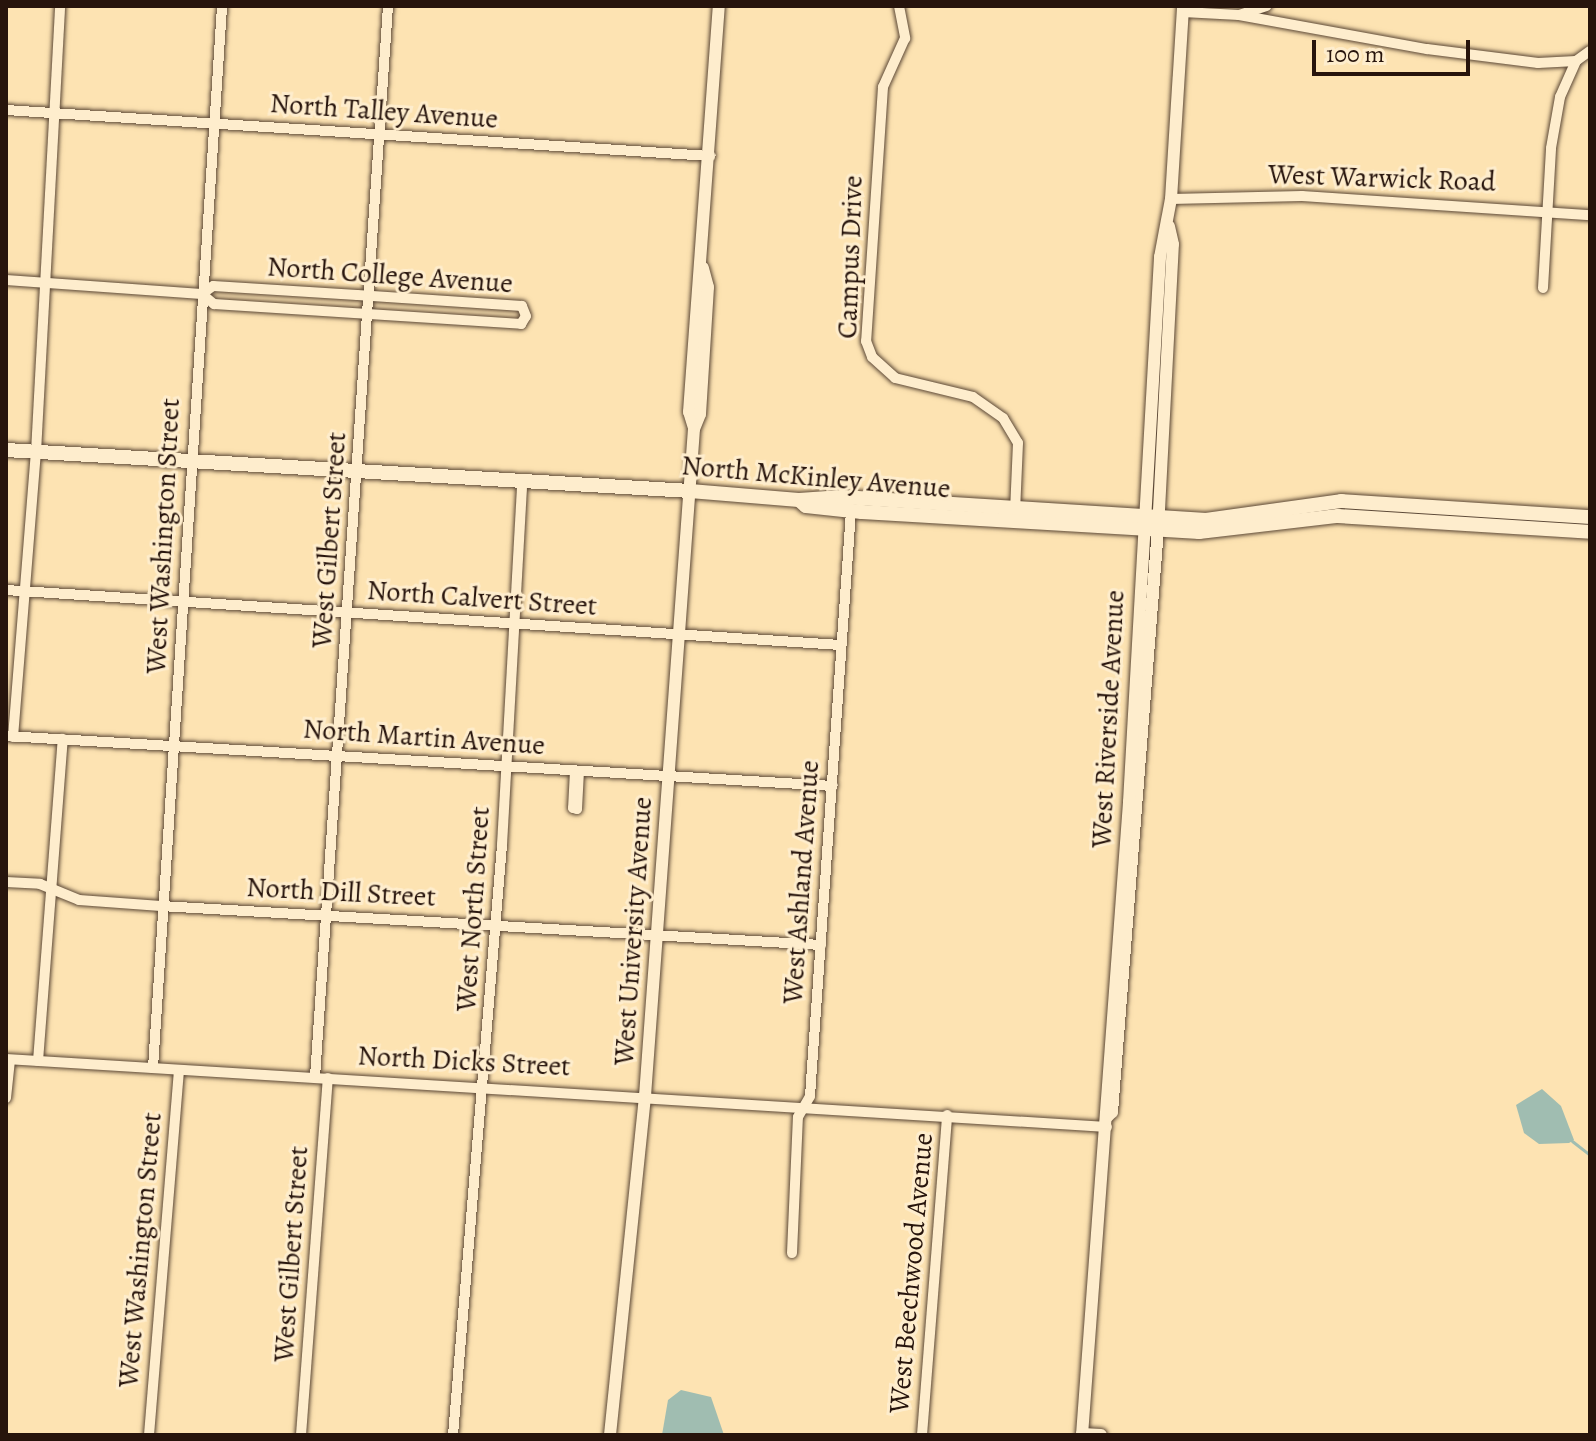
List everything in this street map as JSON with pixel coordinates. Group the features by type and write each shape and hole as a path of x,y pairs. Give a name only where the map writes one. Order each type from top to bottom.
{"main road":[{"name":"North McKinley Avenue","path":"6,450 690,491 799,500 806,506 851,511 1014,512 1155,521 1233,519 1341,501 1590,517"},
{"path":"799,500 808,496 1014,512"},
{"name":"North McKinley Avenue","path":"1155,521 1223,532 1338,516 1590,532"}],"street":[{"path":"10,736 26,591 36,452 60,6"},
{"name":"West Washington Street","path":"153,1068 161,906 222,6"},
{"name":"West Gilbert Street","path":"315,1077 388,6"},
{"name":"West University Avenue","path":"610,1435 645,1096 694,429 700,414 708,287 703,268 719,6"},
{"name":"Campus Drive","path":"899,6 905,38 883,87 866,341 872,357 895,378 973,397 1003,418 1018,443 1014,512"},
{"path":"1239,15 1267,6"},
{"path":"1171,199 1183,9 1239,15 1472,56 1576,61"},
{"path":"1543,288 1556,115 1576,61 1590,51"},
{"name":"North Talley Avenue","path":"6,110 710,156"},
{"name":"West Warwick Road","path":"1171,199 1302,196 1590,215"},
{"name":"West Riverside Avenue","path":"1082,1434 1107,1122 1103,1111 1155,521 1173,244 1169,226 1171,199"},
{"name":"North College Avenue","path":"6,280 202,294 214,304 521,324 526,316 522,306 213,286 202,294"},
{"name":"West North Street","path":"453,1435 484,1086 522,483"},
{"name":"West Ashland Avenue","path":"792,1253 798,1117 806,1106 821,945 851,511"},
{"name":"North Calvert Street","path":"6,590 840,645"},
{"name":"North Martin Avenue","path":"10,736 832,786"},
{"path":"38,1061 63,739"},
{"name":"North Dill Street","path":"6,882 52,888 79,900 821,945"},
{"path":"6,1098 8,1059"},
{"name":"North Dicks Street","path":"8,1059 1107,1122"},
{"name":"West Washington Street","path":"149,1435 179,1070"},
{"name":"West Gilbert Street","path":"301,1435 328,1078"},
{"name":"West Beechwood Avenue","path":"922,1435 947,1115"},
{"path":"1082,1434 1101,1435"}],"shaded area":[{"path":"1542,1089 1561,1106 1574,1140 1569,1143 1539,1144 1524,1133 1516,1105"},
{"path":"681,1390 711,1397 724,1435 662,1435 668,1400"}],"waterway":[{"path":"1572,1141 1590,1155"}]}
